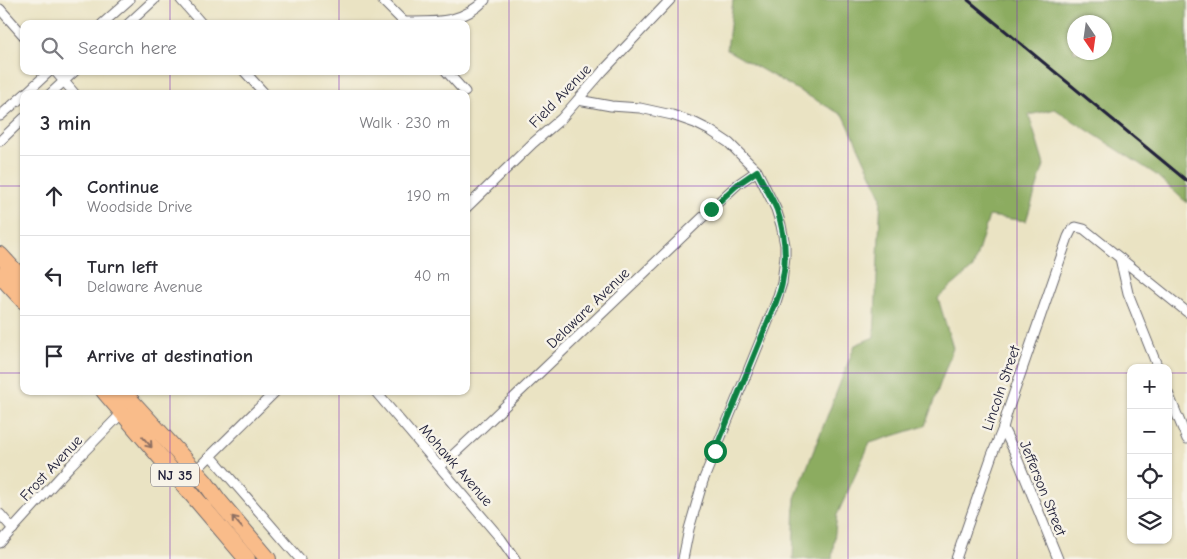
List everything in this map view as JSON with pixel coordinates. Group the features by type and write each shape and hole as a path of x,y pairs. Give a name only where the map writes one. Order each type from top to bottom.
{"highway":[{"path":"0,254 20,276"},
{"path":"0,275 20,297"},
{"name":"NJ 35","path":"107,395 247,559"},
{"name":"NJ 35","path":"126,395 205,482 268,559"}],"street":[{"path":"106,20 129,0"},
{"path":"132,20 154,0"},
{"path":"181,0 198,20"},
{"path":"382,0 403,20"},
{"path":"449,20 471,12 485,0"},
{"name":"Field Avenue","path":"470,204 533,143 562,119 602,72 670,0"},
{"path":"0,9 20,32"},
{"path":"29,90 45,75"},
{"path":"59,75 72,90"},
{"path":"54,90 71,75"},
{"path":"248,75 261,90"},
{"path":"450,75 463,90"},
{"path":"0,116 20,98"},
{"path":"578,100 611,106 640,108 672,115 711,131 729,143 757,171 776,209 781,225 785,251 782,284 703,481 689,529 683,559"},
{"path":"0,141 20,122"},
{"name":"Delaware Avenue","path":"440,467 726,195 757,171"},
{"name":"Lincoln Street","path":"956,559 1072,229 1076,227 1084,229 1120,258"},
{"path":"1120,258 1187,312"},
{"path":"1120,258 1128,293 1156,364"},
{"path":"195,471 272,395"},
{"name":"Mohawk Avenue","path":"378,395 501,539 515,559"},
{"path":"1172,403 1187,439"},
{"name":"Frost Avenue","path":"0,543 122,413"},
{"name":"Jefferson Street","path":"1003,428 1058,559"},
{"path":"211,456 300,559"},
{"path":"0,514 13,529"}],"green space":[{"path":"733,0 1187,0 1187,203 1155,174 1055,109 1029,115 1044,165 1026,221 989,216 973,268 938,298 953,348 925,426 870,443 837,515 832,559 793,559 795,498 855,345 874,337 881,196 844,116 727,50"}],"railway":[{"path":"968,0 1187,181"}],"route":[{"path":"711,209 738,184 757,171 776,209 781,225 785,256 782,284 776,302 715,451"}]}
